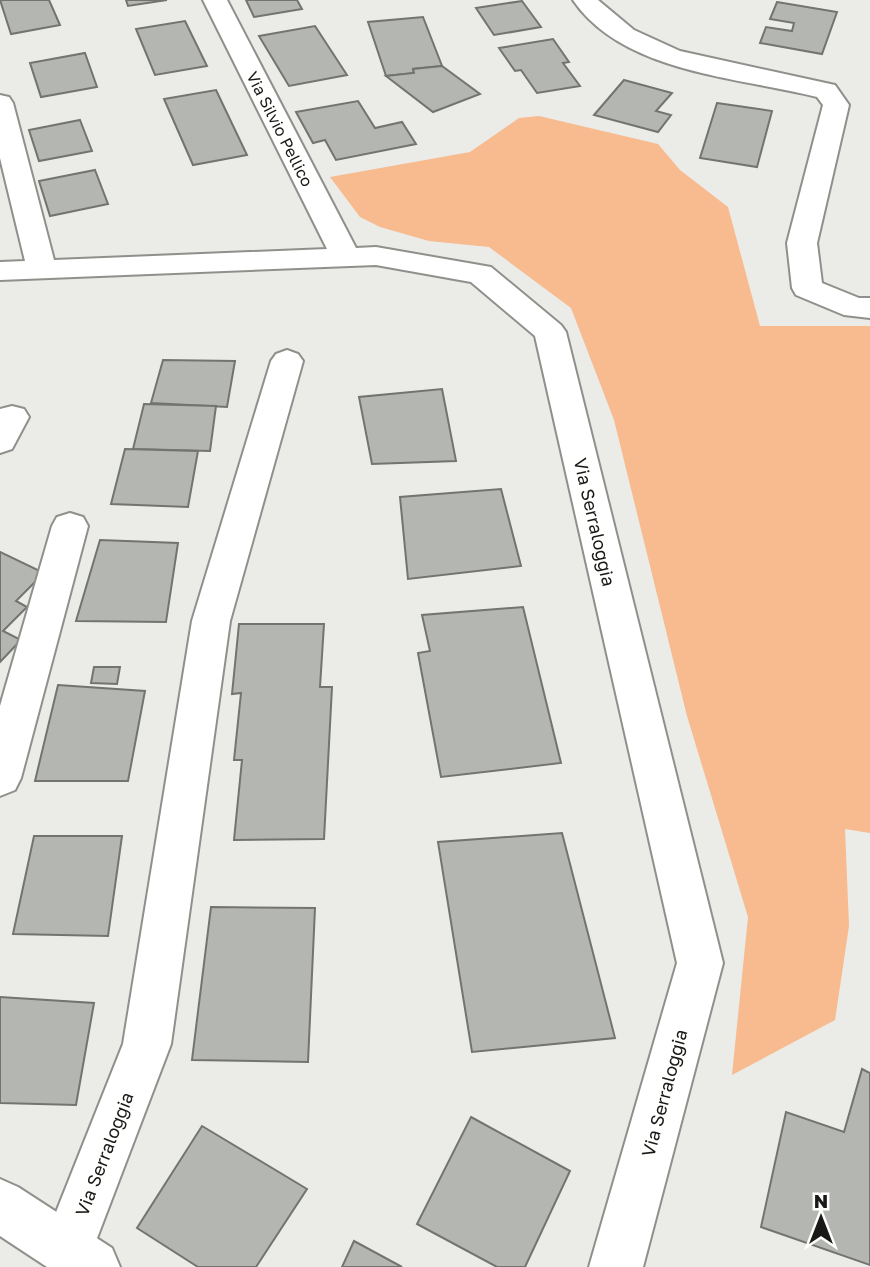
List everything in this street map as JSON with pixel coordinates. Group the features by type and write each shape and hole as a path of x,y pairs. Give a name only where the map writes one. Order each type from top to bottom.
{"street":[{"name":"Via Silvio Pellico","path":"215,0 346,257"},
{"path":"585,0 601,20 642,46 695,64 774,78 826,91 836,105 802,243 807,288 855,308 870,308"},
{"path":"0,103 42,270"},
{"name":"Via Serraloggia","path":"0,271 376,256 480,274 550,332 700,964 616,1267"},
{"name":"Via Serraloggia","path":"6,1221 80,1259 146,1044 211,621 288,362"},
{"path":"0,778 70,526"}],"shaded area":[{"path":"539,116 658,144 680,170 728,207 760,326 870,326 870,833 845,829 849,926 835,1020 732,1075 748,917 687,716 614,420 571,308 489,247 429,241 380,227 360,217 330,177 470,152 519,118"}],"building":[{"path":"0,0 49,0 60,25 11,34"},
{"path":"126,0 167,0 128,6"},
{"path":"246,0 297,0 302,9 254,17"},
{"path":"522,1 541,27 494,35 476,8"},
{"path":"777,2 837,12 822,54 760,43 766,27 792,31 794,23 770,19"},
{"path":"423,17 442,66 413,69 414,73 386,76 368,22"},
{"path":"185,21 207,66 155,75 136,29"},
{"path":"315,26 347,75 289,86 259,36"},
{"path":"553,39 569,62 563,63 580,86 537,93 521,70 515,71 499,48"},
{"path":"85,53 97,87 41,97 30,63"},
{"path":"442,66 480,94 433,112 386,76 414,73 413,69"},
{"path":"624,80 672,93 656,111 671,115 658,132 594,115"},
{"path":"216,90 247,155 193,165 164,99"},
{"path":"358,101 375,128 402,122 416,144 336,160 325,140 313,143 296,112"},
{"path":"717,103 772,111 757,167 700,158"},
{"path":"80,120 92,151 39,161 29,130"},
{"path":"95,170 108,204 50,216 39,181"},
{"path":"163,360 235,361 227,407 151,403"},
{"path":"442,389 456,461 372,464 359,397"},
{"path":"144,404 216,406 210,451 133,449"},
{"path":"125,449 198,451 188,507 111,504"},
{"path":"501,489 521,566 408,579 400,497"},
{"path":"100,540 178,543 166,622 76,621"},
{"path":"0,552 44,573 16,601 27,607 3,631 21,640 0,662"},
{"path":"523,607 561,763 441,777 418,653 430,651 422,615"},
{"path":"239,624 324,624 320,687 332,687 324,839 234,840 242,760 234,760 241,693 232,694"},
{"path":"94,667 120,667 117,684 91,683"},
{"path":"58,685 145,691 128,781 35,781"},
{"path":"562,833 615,1038 472,1052 438,842"},
{"path":"34,836 122,836 108,936 13,934"},
{"path":"211,907 315,908 308,1062 192,1060"},
{"path":"0,997 94,1003 76,1105 0,1103"},
{"path":"862,1069 870,1073 870,1265 761,1227 786,1112 844,1132"},
{"path":"471,1117 570,1171 525,1267 497,1267 417,1224"},
{"path":"202,1126 307,1189 256,1267 198,1267 137,1228"},
{"path":"354,1241 402,1267 342,1267"}]}
